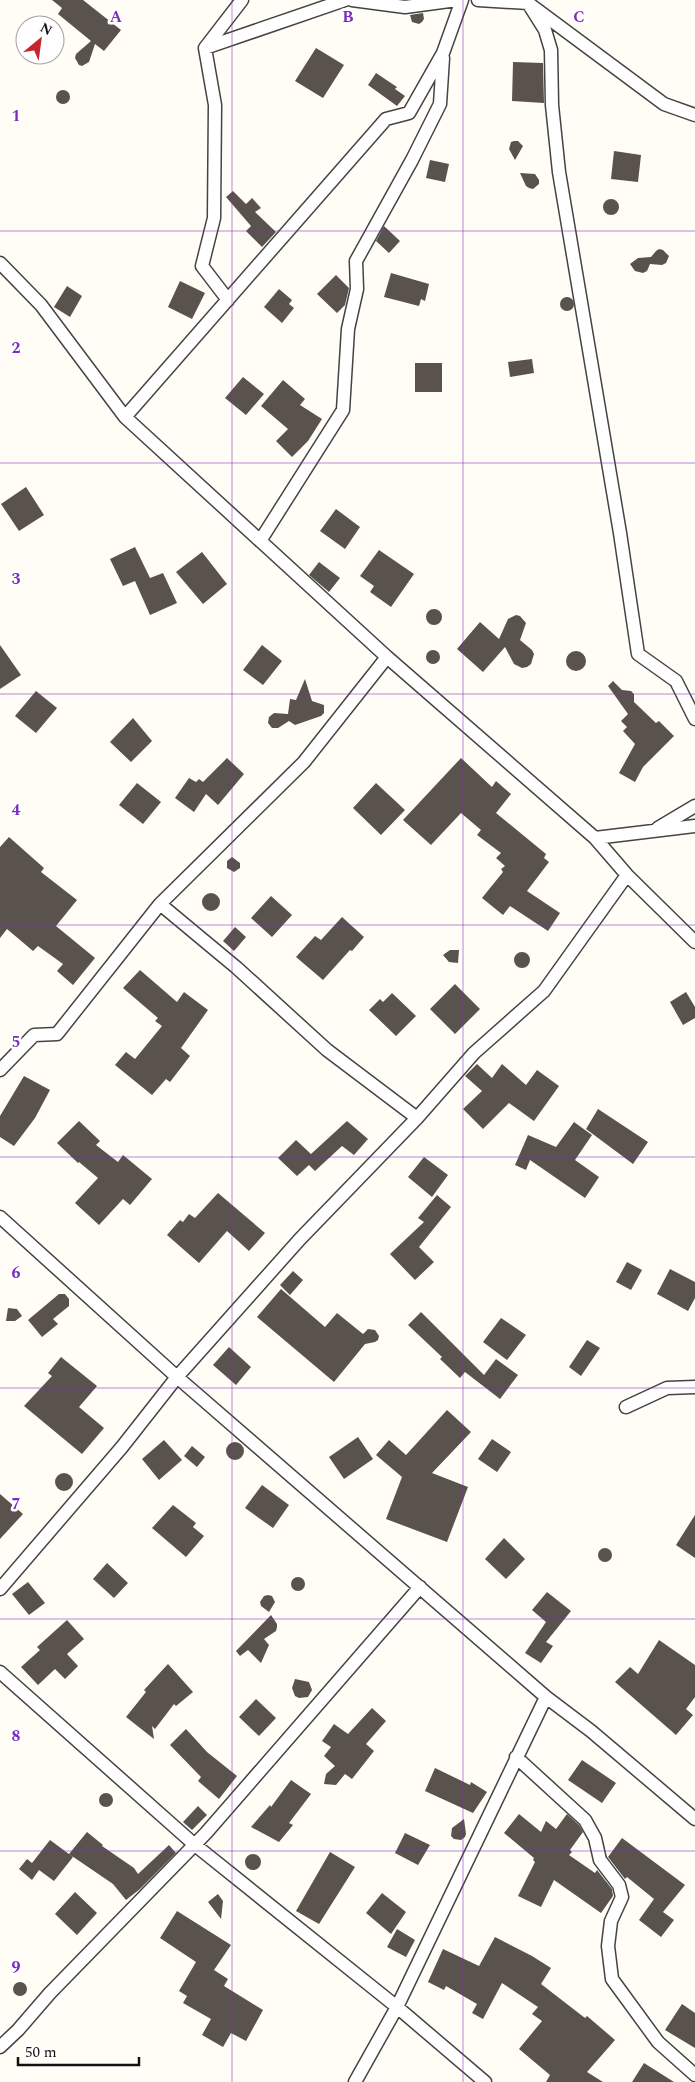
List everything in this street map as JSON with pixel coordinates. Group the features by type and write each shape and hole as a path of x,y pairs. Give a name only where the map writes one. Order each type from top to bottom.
{"street":[{"path":"228,300 202,266 214,218 215,105 204,48 242,0"},
{"path":"204,48 345,0"},
{"path":"352,0 405,7 456,0"},
{"path":"125,416 386,119 409,113 443,52 462,0"},
{"path":"478,0 528,3 664,104 695,114"},
{"path":"528,3 545,30 551,50 552,105 559,172 620,533 638,654 676,681 695,719"},
{"path":"260,541 343,410 348,329 358,289 356,261 412,160 440,104 443,52"},
{"path":"0,262 41,305 125,416 386,658 595,838 626,875 695,942"},
{"path":"0,1070 34,1036 57,1034 160,904 304,762 386,658"},
{"path":"654,830 695,806"},
{"path":"595,838 695,826"},
{"path":"0,1589 122,1447 177,1377 300,1239 417,1118 474,1053 544,991 626,875"},
{"path":"160,904 237,968 327,1050 417,1118"},
{"path":"0,1217 177,1377 546,1697 591,1731 695,1819"},
{"path":"626,1407 667,1388 695,1387"},
{"path":"0,2046 18,2030 50,1993 195,1845 313,1712 420,1587"},
{"path":"0,1672 195,1845 397,2007 486,2082"},
{"path":"355,2082 397,2007 546,1697"},
{"path":"516,1758 585,1820 595,1838 600,1860 619,1885 622,1897 611,1920 608,1946 612,1980 658,2042 695,2075"}],"building":[{"path":"52,0 83,0 121,30 104,51 95,44 89,62 82,66 79,65 75,58 76,54 91,41 65,20 65,15 58,14 62,8"},
{"path":"423,13 424,19 422,22 419,24 412,22 410,15"},
{"path":"316,48 344,65 323,98 295,81"},
{"path":"513,62 543,63 544,103 512,101"},
{"path":"376,73 397,87 395,89 405,96 397,106 368,85"},
{"path":"60,90 66,90 70,97 66,104 60,104 56,100 56,94"},
{"path":"518,141 523,146 515,160 509,149 511,142"},
{"path":"614,151 641,155 638,182 611,179"},
{"path":"430,160 449,164 445,182 426,178"},
{"path":"520,173 535,174 539,184 533,189 529,188 526,186"},
{"path":"233,191 246,204 252,198 261,208 255,212 276,232 262,247 246,231 251,226 226,197"},
{"path":"611,199 619,207 611,215 603,207"},
{"path":"384,226 400,241 389,253 376,241"},
{"path":"659,249 669,256 666,263 662,265 650,264 647,271 643,273 635,271 630,264 638,258 651,257"},
{"path":"391,273 429,284 425,301 421,299 419,306 384,297"},
{"path":"336,275 349,288 345,305 337,313 317,294"},
{"path":"180,281 205,293 192,319 168,307"},
{"path":"67,286 82,296 70,317 54,307"},
{"path":"279,289 292,300 289,304 294,308 282,323 264,307"},
{"path":"567,297 572,299 574,304 572,309 567,311 562,309 560,304 562,299"},
{"path":"532,359 534,373 510,377 508,362"},
{"path":"415,363 442,363 442,392 415,392"},
{"path":"243,377 264,394 246,415 225,398"},
{"path":"283,380 305,399 300,405 322,419 308,441 292,457 276,441 288,429 261,406"},
{"path":"26,487 44,515 19,531 1,504"},
{"path":"336,509 360,527 345,549 320,531"},
{"path":"135,547 150,578 163,573 177,603 150,615 135,581 123,586 110,559"},
{"path":"379,550 414,574 391,607 370,592 374,586 360,576"},
{"path":"202,552 227,584 203,604 176,572"},
{"path":"319,562 340,578 329,592 309,575"},
{"path":"434,609 440,611 442,617 440,623 434,625 428,623 426,617 428,611"},
{"path":"516,615 520,616 526,623 520,640 534,654 531,664 527,667 522,668 514,664 505,647 483,672 457,649 480,622 499,639 508,619"},
{"path":"0,645 21,675 0,689"},
{"path":"262,645 282,661 263,685 243,670"},
{"path":"433,650 438,652 440,657 438,662 433,664 428,662 426,657 428,652"},
{"path":"576,651 583,654 586,661 583,668 576,671 569,668 566,661 569,654"},
{"path":"305,679 312,701 324,705 324,713 321,716 295,725 289,721 278,728 272,728 268,723 269,717 274,713 288,714 290,699 296,700"},
{"path":"613,681 622,690 631,691 634,694 634,702 656,723 659,721 674,736 643,767 635,782 619,773 635,744 623,731 627,727 621,721 628,714 608,686"},
{"path":"36,691 57,708 36,733 15,716"},
{"path":"133,718 152,741 131,762 110,742"},
{"path":"227,758 244,774 218,805 206,794 194,812 175,798 189,778 196,782 199,779 203,782"},
{"path":"461,758 492,787 496,781 511,794 496,813 546,854 544,858 549,862 527,891 560,913 548,931 510,906 503,915 482,898 503,872 501,869 505,866 496,858 501,853 477,835 481,830 461,813 431,845 403,820"},
{"path":"137,783 161,802 143,824 119,805"},
{"path":"376,783 405,810 381,835 353,808"},
{"path":"9,837 44,868 41,872 77,900 56,926 95,958 73,985 57,971 63,964 38,946 33,951 7,929 0,938 0,847"},
{"path":"232,857 240,863 240,868 234,872 227,868 227,861"},
{"path":"211,893 217,896 220,902 217,908 211,911 205,908 202,902 205,896"},
{"path":"271,896 292,915 272,937 251,918"},
{"path":"342,917 364,937 323,980 296,957 315,936 321,940"},
{"path":"235,927 246,937 234,951 223,941"},
{"path":"450,950 459,950 458,963 449,962 443,955"},
{"path":"519,952 525,952 530,957 528,966 519,968 514,963 514,957"},
{"path":"140,970 177,1002 184,992 208,1010 181,1048 190,1056 170,1082 166,1079 152,1095 115,1065 126,1052 135,1059 162,1026 155,1021 158,1018 123,988"},
{"path":"455,984 480,1009 455,1034 430,1009"},
{"path":"686,992 695,1007 695,1018 683,1025 670,1002"},
{"path":"392,993 416,1016 396,1036 369,1010 380,999 383,1002"},
{"path":"477,1064 492,1078 502,1064 526,1085 537,1070 559,1086 534,1121 509,1103 483,1129 463,1109 482,1091 465,1076"},
{"path":"24,1076 50,1090 35,1118 14,1146 0,1137 0,1116"},
{"path":"598,1109 648,1142 633,1164 586,1129"},
{"path":"79,1121 100,1141 96,1145 118,1162 123,1155 152,1179 130,1205 123,1199 99,1225 75,1203 98,1178 78,1163 57,1143"},
{"path":"347,1121 368,1139 354,1155 342,1146 315,1171 309,1165 297,1176 278,1158 296,1140 311,1154"},
{"path":"574,1122 592,1135 575,1160 599,1177 585,1198 530,1160 526,1170 515,1165 528,1135 556,1147"},
{"path":"424,1157 448,1175 432,1197 408,1177"},
{"path":"218,1193 265,1233 249,1251 227,1231 199,1263 167,1235 180,1220 183,1222 189,1214 195,1218"},
{"path":"437,1195 451,1207 419,1247 434,1262 415,1280 390,1254 424,1222 418,1218"},
{"path":"627,1262 642,1270 631,1290 616,1282"},
{"path":"670,1269 695,1282 695,1298 688,1311 657,1294"},
{"path":"293,1271 303,1280 290,1295 280,1285"},
{"path":"281,1289 325,1327 337,1313 363,1334 368,1329 375,1330 379,1336 378,1340 365,1344 334,1382 257,1317"},
{"path":"59,1294 65,1294 69,1299 69,1306 53,1319 58,1324 42,1337 28,1320"},
{"path":"8,1308 17,1309 22,1316 15,1321 6,1321"},
{"path":"421,1312 484,1375 496,1359 518,1375 500,1399 465,1372 460,1378 440,1359 442,1357 408,1325"},
{"path":"501,1318 526,1335 507,1360 483,1342"},
{"path":"587,1340 600,1348 581,1376 569,1367"},
{"path":"229,1347 251,1367 236,1385 213,1365"},
{"path":"61,1357 97,1386 79,1407 104,1428 82,1454 24,1406 52,1376 48,1373"},
{"path":"447,1410 471,1432 432,1473 468,1487 447,1542 386,1519 402,1477 376,1455 389,1440 406,1455"},
{"path":"358,1437 373,1459 344,1479 329,1457"},
{"path":"492,1439 511,1452 497,1472 478,1459"},
{"path":"164,1440 182,1460 159,1480 142,1459"},
{"path":"235,1442 241,1445 244,1451 241,1457 235,1460 229,1457 226,1451 229,1445"},
{"path":"192,1446 205,1457 197,1467 184,1456"},
{"path":"64,1473 70,1476 73,1482 70,1488 64,1491 58,1488 55,1482 58,1476"},
{"path":"262,1485 289,1505 273,1528 245,1508"},
{"path":"0,1494 23,1514 0,1539"},
{"path":"173,1505 196,1523 193,1527 204,1536 186,1557 152,1528"},
{"path":"695,1515 695,1558 676,1545"},
{"path":"504,1538 525,1559 506,1579 485,1559"},
{"path":"605,1548 610,1550 612,1555 610,1560 605,1562 600,1560 598,1555 600,1550"},
{"path":"107,1563 128,1583 114,1598 93,1579"},
{"path":"298,1577 303,1579 305,1584 303,1589 298,1591 293,1589 291,1584 293,1579"},
{"path":"28,1582 45,1603 29,1615 12,1594"},
{"path":"547,1592 571,1611 546,1642 553,1646 541,1663 525,1653 546,1622 532,1610"},
{"path":"264,1596 272,1596 275,1602 269,1612 261,1606 260,1602"},
{"path":"271,1615 277,1627 276,1631 264,1639 269,1645 261,1663 248,1650 240,1656 236,1651"},
{"path":"67,1620 84,1639 67,1654 78,1666 65,1679 55,1669 38,1685 21,1667 40,1650 37,1647"},
{"path":"659,1640 695,1665 695,1697 686,1709 693,1715 676,1735 615,1682 630,1667 638,1674"},
{"path":"168,1664 193,1692 176,1706 174,1704 155,1729 152,1726 154,1739 126,1717 146,1692 144,1690"},
{"path":"295,1679 309,1682 312,1690 308,1697 299,1698 295,1696 292,1688"},
{"path":"256,1699 276,1718 259,1736 239,1717"},
{"path":"372,1708 386,1721 366,1744 374,1751 352,1779 345,1774 336,1785 324,1784 326,1774 335,1766 324,1756 331,1747 322,1741 334,1724 348,1734"},
{"path":"186,1729 207,1752 237,1776 219,1799 198,1781 201,1777 170,1745"},
{"path":"582,1760 616,1783 602,1803 568,1780"},
{"path":"435,1768 470,1785 471,1782 487,1792 473,1813 425,1791"},
{"path":"291,1780 311,1794 289,1823 293,1825 279,1842 251,1827 270,1805 271,1807"},
{"path":"106,1793 111,1795 113,1800 111,1805 106,1807 101,1805 99,1800 101,1795"},
{"path":"198,1806 207,1815 192,1830 183,1822"},
{"path":"519,1814 541,1832 546,1821 556,1829 567,1814 579,1825 583,1832 570,1850 572,1852 569,1855 595,1873 597,1870 612,1889 613,1896 601,1913 554,1880 541,1907 518,1896 535,1862 534,1858 504,1833"},
{"path":"464,1819 465,1837 461,1840 454,1839 451,1836 452,1828"},
{"path":"87,1832 102,1846 134,1868 138,1874 169,1845 176,1853 140,1889 126,1900 113,1884 69,1854"},
{"path":"405,1833 430,1845 418,1865 395,1853"},
{"path":"622,1838 685,1885 663,1912 674,1920 661,1937 639,1920 654,1899 627,1877 625,1879 608,1857"},
{"path":"50,1840 73,1857 54,1881 39,1870 32,1880 19,1869 27,1859 32,1863"},
{"path":"330,1852 355,1867 319,1924 296,1911"},
{"path":"250,1854 256,1854 261,1859 259,1868 250,1870 245,1865 245,1859"},
{"path":"75,1892 97,1913 77,1935 55,1914"},
{"path":"382,1893 406,1912 391,1934 366,1913"},
{"path":"218,1894 223,1901 221,1919 208,1902"},
{"path":"177,1911 231,1945 214,1970 228,1979 224,1986 263,2010 246,2041 231,2033 223,2047 202,2035 211,2019 183,2003 187,1996 179,1991 196,1962 160,1938"},
{"path":"397,1929 415,1940 406,1957 387,1947"},
{"path":"495,1937 551,1968 541,1984 585,2018 587,2016 615,2040 587,2072 603,2082 546,2082 550,2075 519,2049 542,2021 532,2014 538,2007 502,1983 483,2019 472,2013 477,2004 446,1986 444,1990 428,1982 443,1949 479,1966"},
{"path":"17,1982 23,1982 27,1989 23,1996 17,1996 13,1992 13,1986"},
{"path":"682,2004 695,2013 695,2048 665,2030"},
{"path":"644,2063 674,2082 632,2082"}]}
